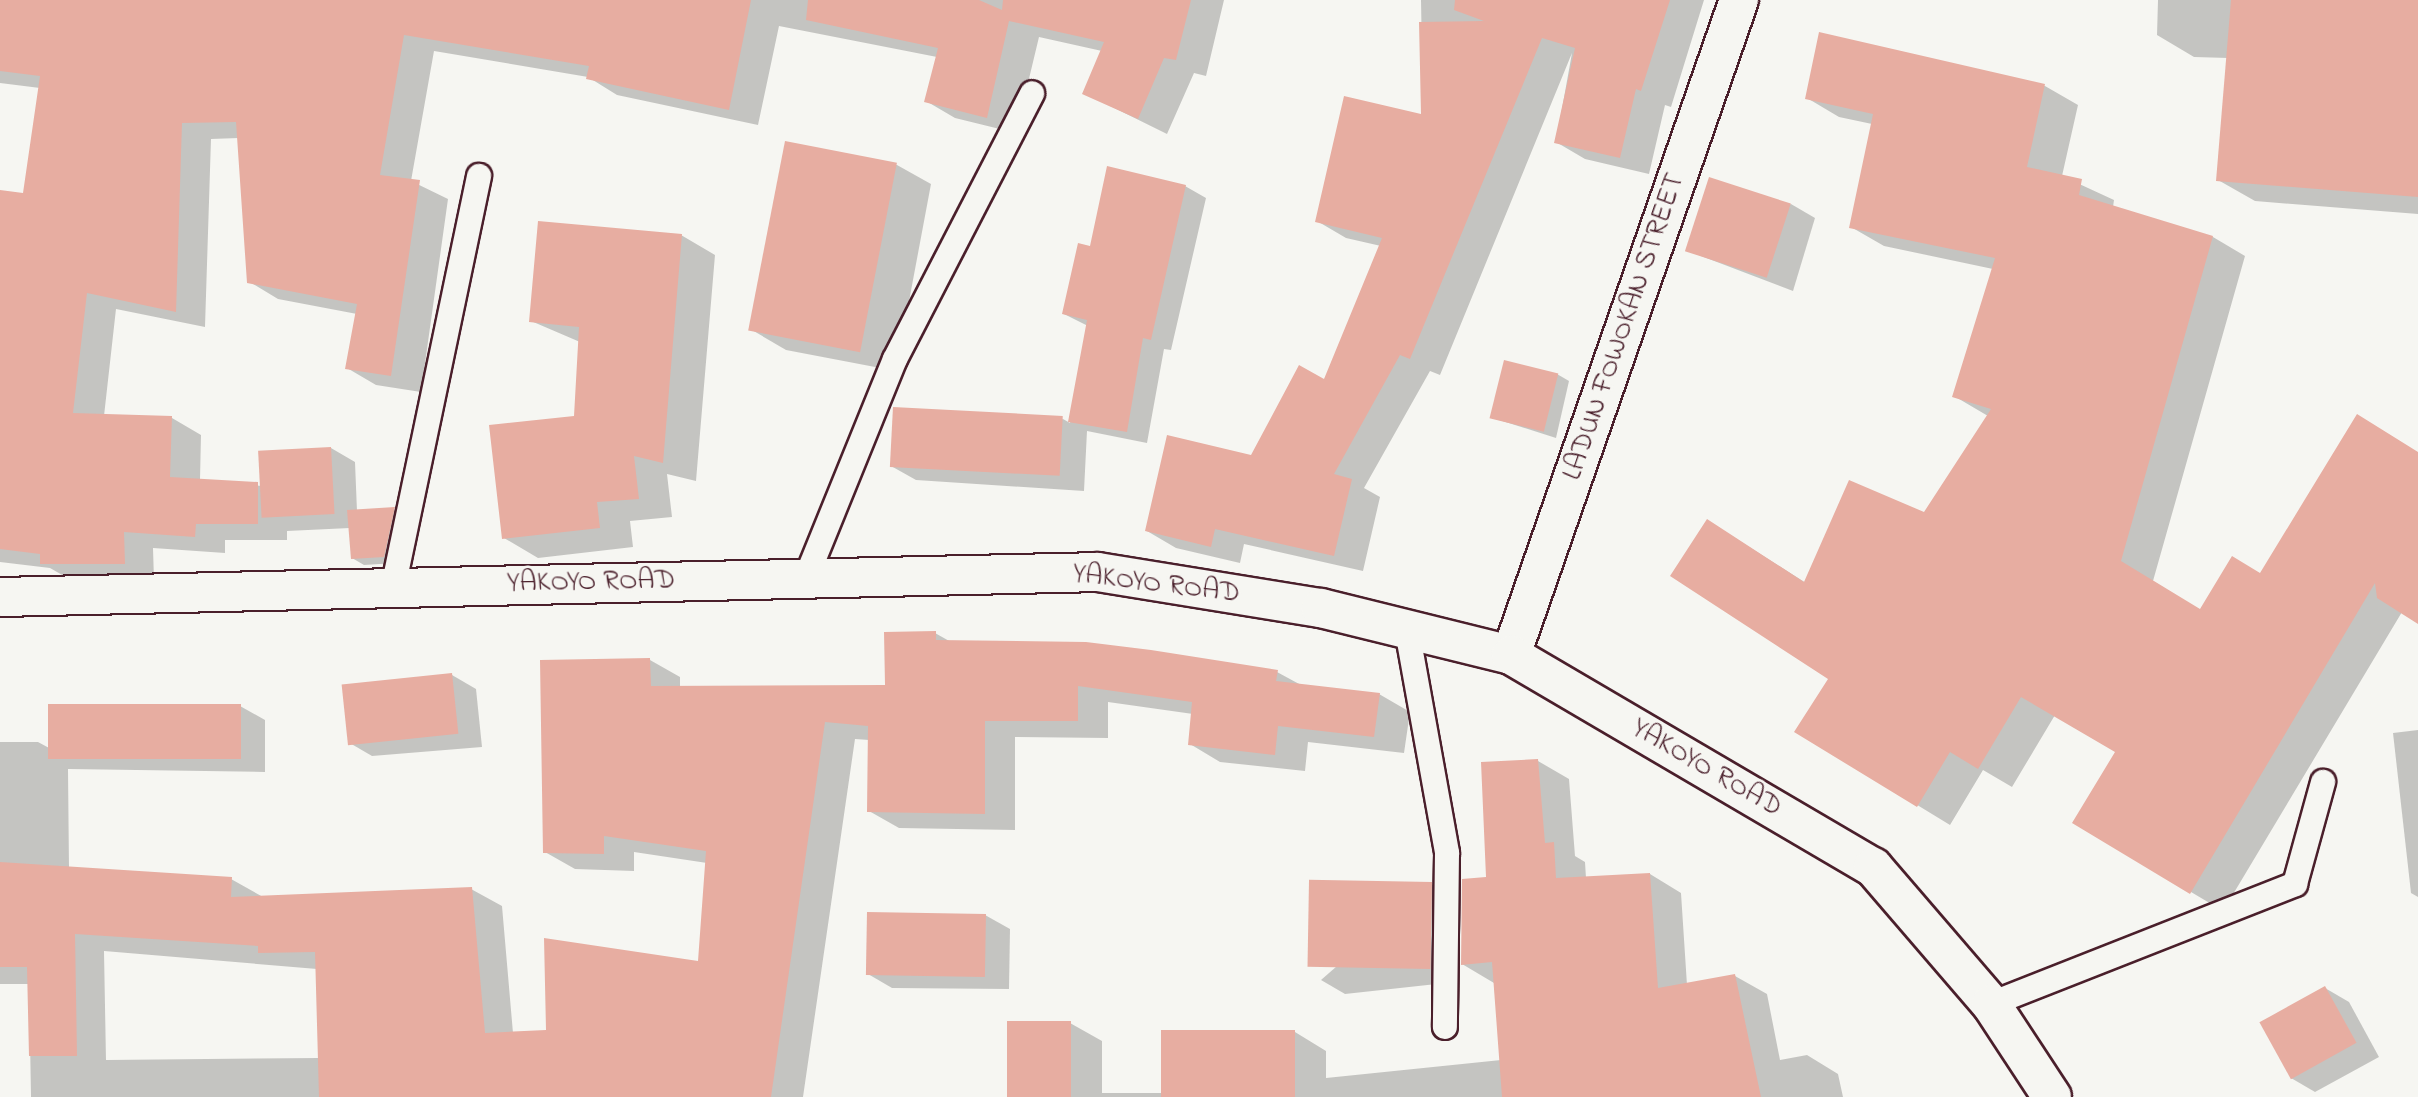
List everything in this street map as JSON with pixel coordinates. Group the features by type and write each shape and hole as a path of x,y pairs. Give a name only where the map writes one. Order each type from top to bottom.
{"main road":[{"name":"LADUN FOWOKAN STREET","path":"1511,655 1739,0"},
{"name":"YAKOYO ROAD","path":"0,597 1098,572 1321,608 1511,655 1873,867 1991,1004 2052,1097"}],"lane":[{"path":"806,578 895,359 1032,93"},
{"path":"393,588 479,176"},
{"path":"1407,629 1447,853 1445,1027"},
{"path":"1991,1004 2295,884 2323,782"}],"building":[{"path":"0,0 751,0 729,110 586,79 589,66 404,35 380,175 420,180 391,376 345,369 357,304 247,283 236,122 182,123 176,312 87,293 73,413 172,416 170,477 258,482 258,524 196,524 195,537 124,532 125,564 40,564 40,554 0,549 0,190 23,193 40,76 0,71"},
{"path":"808,0 979,0 1002,10 1003,0 1191,0 1176,60 1164,58 1138,119 1082,94 1104,42 1009,21 987,118 924,102 938,48 806,20"},
{"path":"1455,0 1670,0 1641,91 1636,89 1620,158 1554,143 1575,48 1542,38 1410,359 1400,355 1334,474 1352,479 1334,556 1215,529 1211,547 1145,531 1167,435 1251,455 1299,365 1324,379 1382,238 1315,222 1344,96 1421,114 1419,22 1484,21 1454,10"},
{"path":"2231,0 2418,0 2418,197 2216,181"},
{"path":"1819,32 2045,84 2027,167 2082,179 2079,195 2213,236 2121,561 2200,609 2232,556 2260,573 2357,414 2418,452 2418,624 2377,598 2375,583 2190,894 2072,823 2115,752 2021,697 1978,769 1950,752 1917,807 1794,732 1828,679 1670,576 1707,519 1804,582 1849,480 1924,512 1991,409 1952,397 1995,258 1849,228 1873,114 1805,99"},
{"path":"785,141 897,163 860,352 748,330"},
{"path":"1107,166 1186,185 1151,340 1143,338 1127,432 1068,422 1087,320 1062,314 1078,243 1090,246"},
{"path":"1709,177 1791,204 1767,278 1685,251"},
{"path":"538,221 682,234 663,463 634,456 639,499 597,502 600,528 502,539 489,425 574,416 579,327 529,322"},
{"path":"1504,360 1558,374 1544,432 1489,418"},
{"path":"893,407 1063,416 1060,476 890,467"},
{"path":"331,447 335,514 262,518 258,451"},
{"path":"395,507 384,557 351,559 347,510"},
{"path":"936,631 936,640 1086,642 1151,650 1278,670 1276,681 1380,693 1374,737 1278,726 1275,755 1188,745 1192,702 1078,686 1078,721 985,721 985,814 867,812 868,726 825,722 771,1097 319,1097 315,952 258,953 258,946 75,934 77,1056 29,1056 27,967 0,967 0,862 232,877 231,897 472,887 485,1033 546,1030 544,938 698,961 706,851 604,836 604,854 543,853 540,660 650,658 651,686 885,685 884,632"},
{"path":"452,673 458,734 348,745 342,685"},
{"path":"48,704 241,704 241,759 48,759"},
{"path":"1538,759 1545,843 1554,842 1556,878 1650,873 1658,988 1735,974 1761,1097 1502,1097 1492,962 1461,965 1462,879 1486,877 1481,762"},
{"path":"1309,880 1432,882 1430,969 1308,967"},
{"path":"867,912 986,914 985,977 866,975"},
{"path":"2325,986 2357,1043 2291,1079 2259,1022"},
{"path":"1007,1021 1071,1021 1071,1097 1007,1097"},
{"path":"1161,1030 1295,1030 1295,1097 1161,1097"}]}
